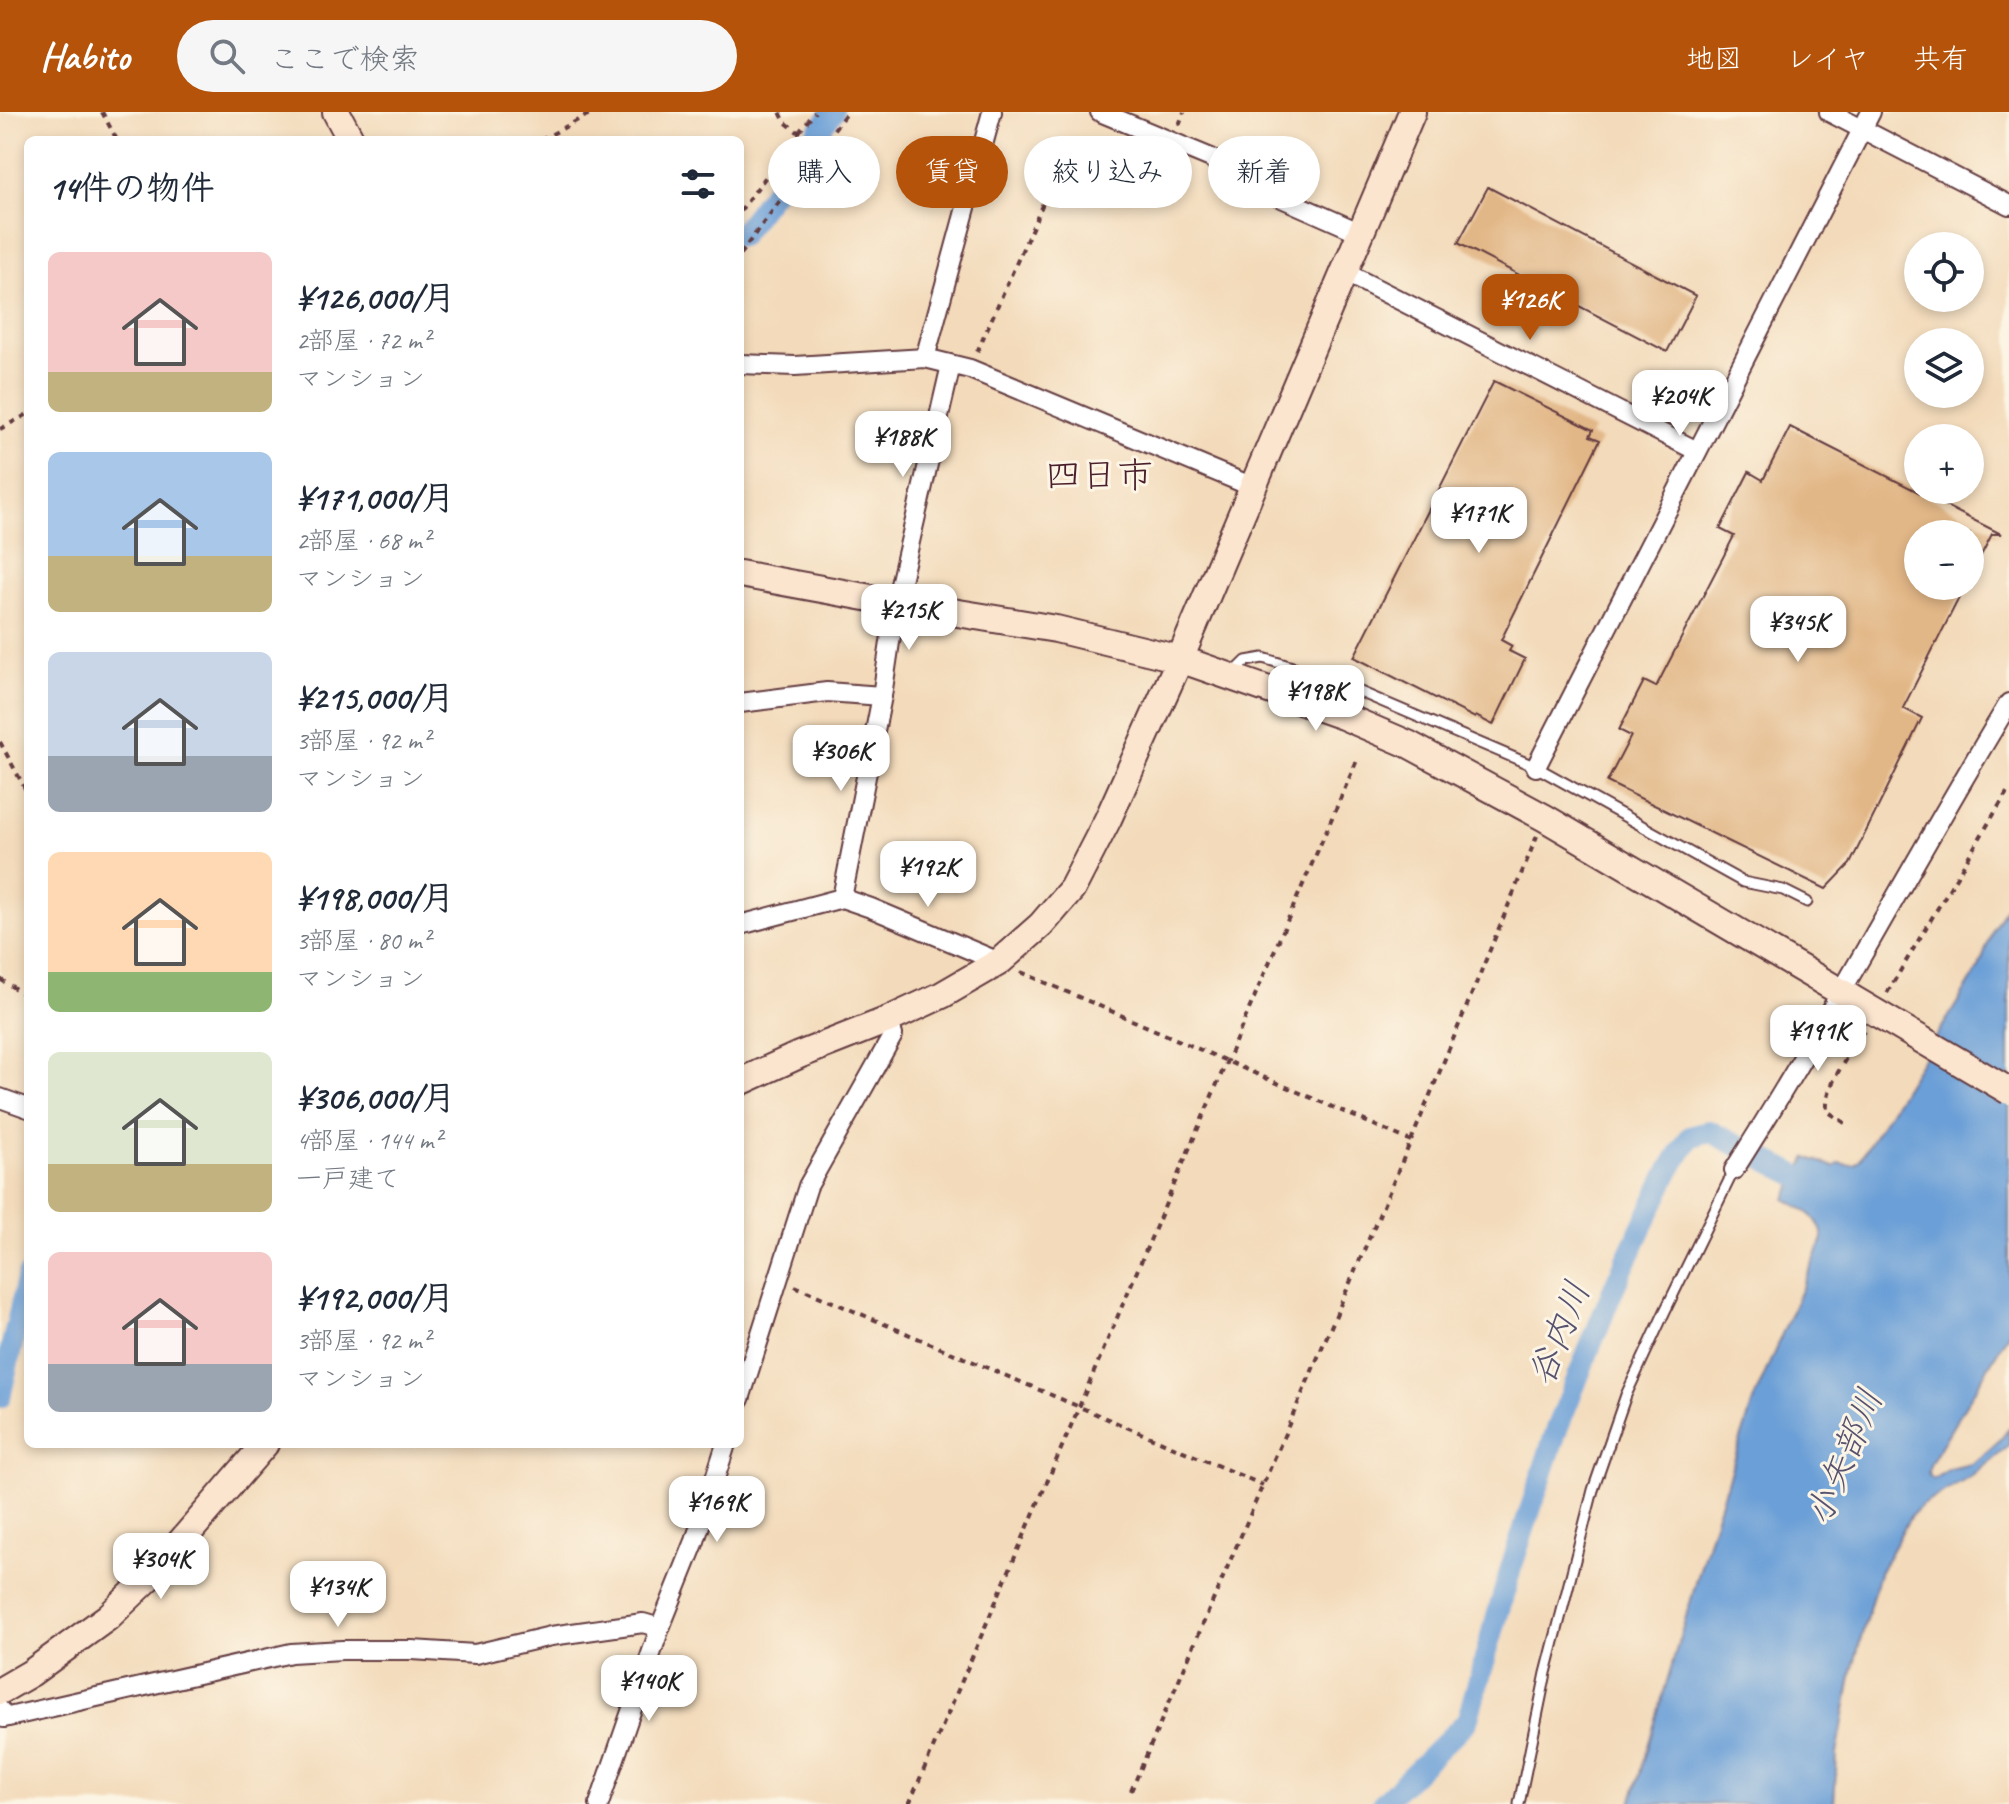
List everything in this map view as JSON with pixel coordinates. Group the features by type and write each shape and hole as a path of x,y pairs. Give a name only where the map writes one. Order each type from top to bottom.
{"street":[{"path":"336,112 349,136"},
{"path":"925,358 992,112"},
{"path":"1100,112 1211,158 1232,176 1361,233"},
{"path":"744,1080 942,995 999,962 1041,925 1072,889 1108,819 1180,659 1412,112"},
{"path":"1829,112 2009,205"},
{"path":"1536,767 1871,112"},
{"path":"1344,272 1697,451"},
{"path":"744,364 795,366 925,358 961,367 1253,487"},
{"path":"842,898 882,696 896,602 961,367"},
{"path":"744,575 1056,629 1180,659 1343,716 1408,744 1545,818 2009,1091"},
{"path":"744,702 827,692 882,696"},
{"path":"1734,1170 1846,996 1952,796 2009,703"},
{"path":"744,924 842,898 999,962"},
{"path":"744,1386 808,1186 893,1035 888,1020"},
{"path":"0,1098 24,1107"},
{"path":"0,1691 31,1673 108,1617 154,1573 262,1448"},
{"path":"599,1804 660,1628 695,1541 725,1448"},
{"path":"0,1710 4,1718 291,1653 412,1650 475,1654 551,1636 643,1623 660,1628"}],"lane":[{"path":"1234,679 1246,661 1263,658 1325,677 1536,767 1743,882 1783,890 1807,902"},
{"path":"1519,1804 1546,1673 1593,1490 1626,1395 1734,1170"}],"path":[{"path":"102,112 115,136"},
{"path":"548,136 593,112"},
{"path":"780,112 785,122 799,133"},
{"path":"744,206 815,112"},
{"path":"744,249 847,112"},
{"path":"961,367 1039,208"},
{"path":"0,429 24,416"},
{"path":"0,742 24,787"},
{"path":"909,1804 1226,1059 1358,758"},
{"path":"1881,1003 2009,789"},
{"path":"1131,1791 1411,1141 1545,818"},
{"path":"999,962 1411,1141"},
{"path":"0,979 24,994"},
{"path":"1845,1123 1827,1111 1826,1104 1833,1083 1865,1029"},
{"path":"778,1279 1263,1485"}],"water":[{"name":"小矢部川","path":"2009,901 2009,1332 1931,1463 1929,1477 1933,1479 1950,1469 1971,1464 2001,1439 2009,1428 2009,1446 1972,1476 1922,1505 1910,1517 1879,1573 1852,1671 1837,1754 1834,1804 1631,1804 1710,1535 1754,1399 1823,1239 1815,1219 1785,1199 1807,1157 1834,1167 1840,1163 1854,1164 1860,1159 1979,968 1993,930"}],"building":[{"path":"1488,187 1696,296 1667,352 1458,243"},
{"path":"1494,381 1593,430 1590,436 1600,440 1501,640 1512,646 1509,651 1525,659 1493,725 1354,657"},
{"path":"1790,427 1904,485 1904,504 1942,504 1973,520 1904,520 1904,600 1958,600 1903,708 1922,718 1850,864 1826,889 1607,782 1631,736 1619,730 1644,681 1656,687 1734,536 1720,529 1749,472 1763,480"},
{"path":"1984,525 2001,534 1992,534 1984,550"}],"waterway":[{"path":"744,231 833,112"},
{"name":"谷内川","path":"1382,1804 1467,1721 1511,1568 1557,1429 1615,1285 1668,1173 1690,1137 1709,1131 1824,1189"},
{"path":"0,1397 24,1293"}],"district":[{"name":"四日市","path":"1099,475"}]}
